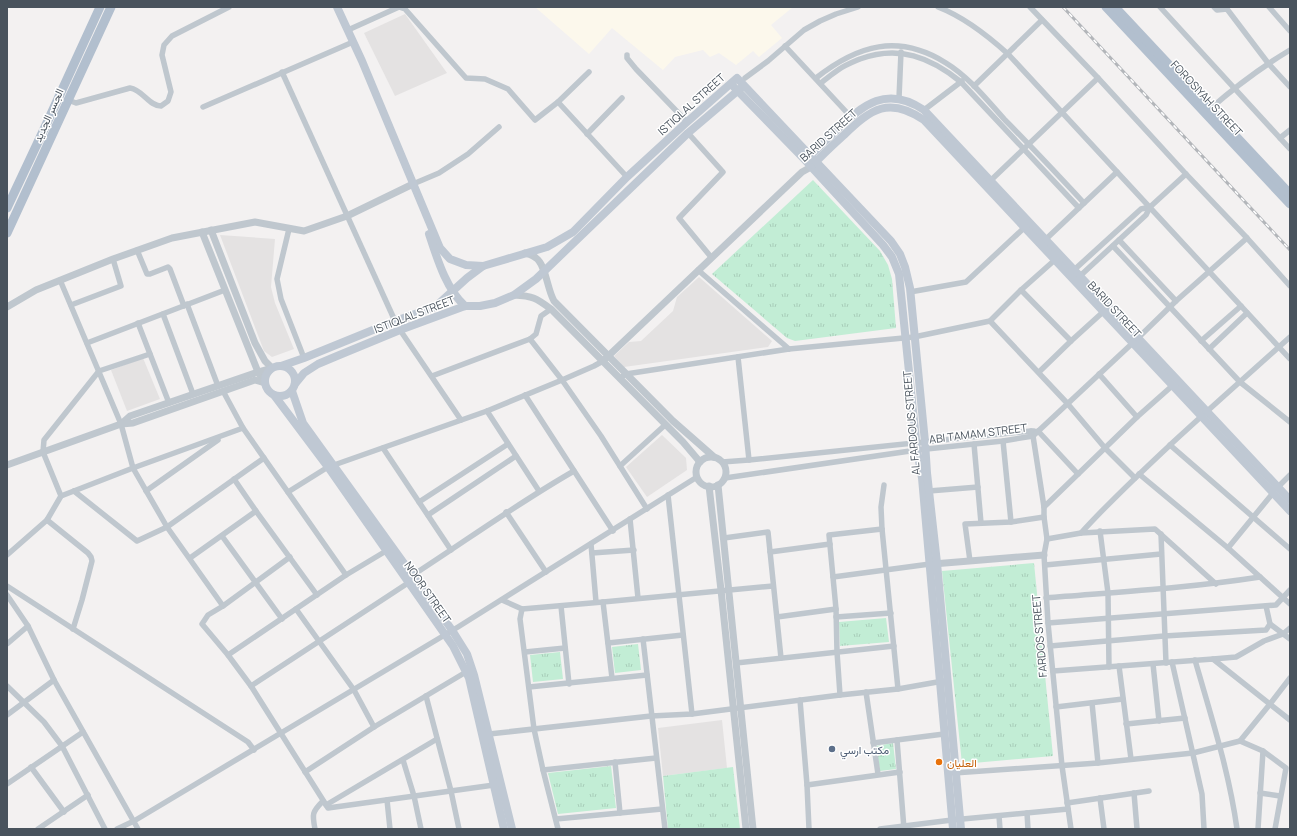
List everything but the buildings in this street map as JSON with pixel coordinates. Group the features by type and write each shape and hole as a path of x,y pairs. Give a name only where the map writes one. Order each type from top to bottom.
{"main road":[{"name":"الجسر الجديد","path":"7,208 100,7"},
{"name":"الجسر الجديد","path":"7,233 111,7"},
{"path":"337,7 440,248 450,260 466,265 483,266"},
{"name":"FOROSIYAH STREET","path":"1106,7 1290,204"},
{"name":"FOROSIYAH STREET","path":"1115,7 1290,194"},
{"name":"AL FARDOUS STREET","path":"731,84 741,83 811,161 892,257 899,274 905,337 929,491 933,564"},
{"name":"ISTIQLAL STREET","path":"294,387 304,373 318,364 400,330 465,306 480,306 495,303 514,295 544,272 741,83"},
{"name":"ISTIQLAL STREET","path":"281,366 395,321 435,307 467,278 483,266 548,247 573,232 627,177 731,84"},
{"name":"BARID STREET","path":"811,161 856,112 871,103 886,99 899,98 916,104 987,183 1024,228 1057,258 1077,273 1172,386 1204,414"},
{"name":"BARID STREET","path":"811,161 866,115 878,110 887,108 905,109 913,113 926,115"},
{"name":"AL FARDOUS STREET","path":"811,161 891,241 900,254 905,267 910,292 914,337 922,478 933,564 956,819 961,829"},
{"name":"BARID STREET","path":"987,183 1045,240 1057,258 1103,312 1135,341 1276,490 1290,511"},
{"path":"422,204 439,265 458,299 465,306"},
{"path":"281,366 286,367 294,374 294,387 284,396 274,395 268,390 265,383 266,374 272,368 281,366"},
{"name":"NOOR STREET","path":"294,387 303,423 408,583 466,654 474,675 512,829"},
{"name":"NOOR STREET","path":"274,395 331,466 413,575 448,633 469,678 504,829"},
{"name":"BARID STREET","path":"1276,490 1290,500"},
{"name":"AL FARDOUS STREET","path":"944,681 944,734 952,773"},
{"name":"AL FARDOUS STREET","path":"953,829 956,819"}],"street":[{"path":"68,100 76,103 130,88 135,89 154,104 161,106 168,101 171,92 162,55 164,45 172,36 229,7"},
{"path":"348,30 398,7 405,9 466,78 485,79 508,89 535,120 558,102 588,72"},
{"path":"741,83 804,30 836,14 858,7"},
{"path":"938,7 965,20 981,31 1008,54 1278,348 1290,359"},
{"path":"1030,7 1098,78 1290,286"},
{"path":"1160,7 1290,149"},
{"path":"1214,7 1217,10 1227,9 1268,63 1290,87"},
{"path":"1269,7 1290,31"},
{"path":"974,86 1042,20"},
{"path":"203,107 353,42"},
{"path":"816,78 843,59 869,49 888,45 907,46 928,54 947,64 1026,146 1084,203"},
{"path":"785,46 851,117"},
{"path":"1210,109 1234,88 1268,63 1290,50"},
{"path":"821,83 838,69 855,61 882,53 901,52 922,58 939,66 974,86 1079,208"},
{"path":"899,98 901,52"},
{"path":"627,55 627,58 636,70 687,122"},
{"path":"282,72 395,321"},
{"path":"987,183 1098,78"},
{"path":"926,115 963,80"},
{"path":"587,134 622,98"},
{"path":"558,102 627,177"},
{"path":"7,307 36,290 113,259 172,238 255,222 304,231 348,216 439,173 468,154 499,127"},
{"path":"1280,138 1290,130"},
{"path":"688,133 723,172 679,218 711,257"},
{"name":"BARID STREET","path":"606,358 802,172 811,161"},
{"path":"1045,240 1117,172"},
{"path":"1077,273 1113,246 1146,215 1150,207 1186,174"},
{"path":"1077,273 1141,209 1150,207"},
{"path":"910,292 966,282 1024,228"},
{"path":"289,229 277,279 281,299 304,358"},
{"path":"7,465 121,424 133,423 220,389 258,372 272,368 265,361 255,343 211,230"},
{"path":"202,232 258,372 265,383"},
{"path":"1078,474 1035,432 1135,341 1176,301 1247,238"},
{"path":"1119,240 1176,301"},
{"path":"1113,246 1240,382 1290,422"},
{"path":"137,250 147,274 168,267 170,269 220,389 243,428 346,575"},
{"path":"524,253 537,258 542,263 550,295 554,301 700,462"},
{"path":"623,376 789,349 914,337 990,321 1021,290 1057,258"},
{"path":"71,305 121,286 113,259"},
{"path":"698,270 789,349"},
{"path":"60,280 121,424 133,468 167,526 223,606"},
{"path":"87,343 225,290"},
{"path":"1021,290 1071,341"},
{"path":"514,295 537,298 606,358"},
{"path":"1201,341 1240,306"},
{"path":"432,376 530,339 536,334 541,316 551,309"},
{"path":"1039,372 1103,312"},
{"path":"1209,349 1247,313"},
{"path":"162,314 193,394"},
{"path":"990,321 1039,372 1105,448 1137,476 1228,548 1290,604"},
{"path":"138,323 168,403"},
{"path":"400,330 461,420"},
{"path":"1080,533 1170,445 1290,337"},
{"path":"530,339 562,380 601,436 647,509"},
{"path":"62,496 43,452 44,440 99,371 150,354"},
{"path":"738,357 749,460"},
{"path":"288,492 331,466 487,411 594,366 606,358"},
{"path":"1099,374 1137,417"},
{"path":"623,376 714,458 722,462 726,472 725,478 718,485 704,485 697,477 696,472 700,462 704,459 714,458"},
{"path":"121,424 130,416 193,394 255,380 265,383"},
{"path":"1044,507 1137,417 1172,386"},
{"path":"525,395 613,531"},
{"path":"487,411 539,491"},
{"path":"620,466 665,425"},
{"path":"7,555 47,520 62,496 133,468 243,428"},
{"name":"ABI TAMAM STREET","path":"725,478 921,446 1035,432"},
{"name":"ABI TAMAM STREET","path":"722,462 921,446 974,444 1003,441 1035,432"},
{"name":"FARDOS STREET","path":"1035,432 1047,539 1044,555 1050,646 1062,766 1071,829"},
{"path":"146,491 224,435"},
{"path":"1003,441 1011,522"},
{"path":"419,502 508,444"},
{"path":"974,444 981,523"},
{"path":"1170,445 1290,549"},
{"path":"383,448 451,550"},
{"path":"428,515 516,456"},
{"path":"74,491 138,541 167,526 264,458"},
{"path":"413,575 506,512 574,471"},
{"path":"117,829 134,821 254,750 448,633 697,477"},
{"path":"1228,548 1276,490 1290,477"},
{"path":"234,479 317,595"},
{"path":"718,485 724,538 725,590 737,708 746,829"},
{"path":"884,485 881,507 882,529 898,689"},
{"path":"709,486 736,663 737,708 753,829"},
{"path":"929,491 978,487"},
{"path":"668,495 692,714"},
{"path":"190,558 256,511"},
{"path":"506,512 546,572"},
{"path":"970,561 966,524 1011,522 1044,518"},
{"path":"630,519 638,598"},
{"path":"47,520 88,553 92,561 73,629"},
{"path":"840,695 836,609 829,535 882,529"},
{"path":"1047,539 1100,531 1155,529 1216,584"},
{"path":"1100,531 1108,593 1109,667"},
{"path":"724,538 768,532 781,658"},
{"path":"1161,534 1166,663"},
{"path":"222,536 282,619"},
{"path":"591,544 596,602"},
{"path":"770,552 830,544"},
{"path":"592,553 634,550"},
{"path":"228,655 346,575 386,551"},
{"path":"1045,565 1161,554"},
{"path":"833,577 933,564 1044,555"},
{"path":"290,557 223,606 208,615 202,624 251,686 328,808 494,785"},
{"path":"1046,598 1216,584 1260,577"},
{"path":"251,686 408,583"},
{"path":"7,586 248,742 254,750"},
{"path":"502,600 522,609 773,586"},
{"path":"1048,623 1276,605 1290,590"},
{"path":"7,595 28,626 54,680 138,829"},
{"path":"603,602 612,678"},
{"path":"561,606 569,684"},
{"path":"1266,606 1270,624 1290,640"},
{"path":"296,609 354,690 374,727"},
{"path":"522,609 520,619 534,729 558,829"},
{"path":"777,617 836,609"},
{"path":"836,617 890,613"},
{"path":"1050,646 1164,636 1266,630 1270,624"},
{"path":"7,644 28,626"},
{"path":"1053,671 1236,657 1264,641 1283,634 1290,628"},
{"path":"608,643 683,635"},
{"path":"643,639 665,829"},
{"path":"736,663 894,646"},
{"path":"525,652 565,648"},
{"path":"1213,659 1290,720"},
{"path":"1195,660 1220,746 1230,788 1237,829"},
{"path":"1172,662 1202,794 1204,829"},
{"path":"1153,664 1159,721"},
{"path":"1119,666 1131,759"},
{"path":"305,772 374,727 466,672"},
{"path":"529,687 647,675"},
{"path":"952,773 1062,766 1193,753 1240,741 1290,678"},
{"path":"7,715 54,680"},
{"path":"489,734 652,716 692,714 898,689 944,681"},
{"path":"7,686 44,722 62,746 105,829"},
{"path":"866,692 878,774"},
{"path":"426,696 451,791 459,829"},
{"path":"1056,707 1123,699"},
{"path":"800,700 809,829"},
{"path":"1092,703 1098,763"},
{"path":"1126,724 1185,718"},
{"path":"7,784 83,732"},
{"path":"873,744 944,734"},
{"path":"315,829 312,817 314,810 437,740"},
{"path":"897,740 904,828"},
{"path":"1240,741 1263,751 1286,768 1275,829"},
{"path":"1258,829 1263,751"},
{"path":"543,770 656,758"},
{"path":"403,760 414,796 421,829"},
{"path":"615,762 620,813"},
{"path":"31,767 64,812"},
{"path":"807,785 900,772"},
{"path":"880,829 904,828 956,819 1027,813 1068,806 1100,798 1149,790"},
{"path":"1134,793 1137,829"},
{"path":"1260,793 1280,796"},
{"path":"38,829 88,796"},
{"path":"1100,798 1104,829"},
{"path":"387,800 390,829"},
{"path":"556,819 662,809"},
{"path":"1027,813 1028,829"},
{"path":"999,816 1000,829"}],"shaded area":[{"path":"535,7 793,7 771,25 782,38 759,57 753,51 736,65 719,53 710,57 703,50 675,57 663,70 612,28 589,54"},
{"path":"405,14 447,73 395,96 364,33"},
{"path":"220,235 275,239 271,287 275,303 294,349 272,357 264,351"},
{"path":"699,277 772,341 768,347 624,367 614,356 629,342 641,341 673,311 677,297"},
{"path":"143,358 160,399 127,411 111,370"},
{"path":"662,435 686,458 687,470 647,497 626,467"},
{"path":"722,720 727,768 663,776 658,728"}],"green space":[{"path":"813,180 880,251 888,265 892,279 896,328 795,341 787,338 712,274"},
{"path":"1034,563 1053,756 962,764 942,571"},
{"path":"886,618 889,642 840,646 839,622"},
{"path":"638,644 641,670 615,673 612,647"},
{"path":"560,652 563,679 533,682 530,655"},
{"path":"893,743 896,769 880,771 876,746"},
{"path":"611,766 616,808 558,814 548,773"},
{"path":"733,767 740,829 668,829 663,776"}],"railway":[{"path":"1063,7 1290,250"}],"place":[{"name":"مكتب ارسي","path":"832,749"},
{"name":"العليان","path":"939,762"}]}
